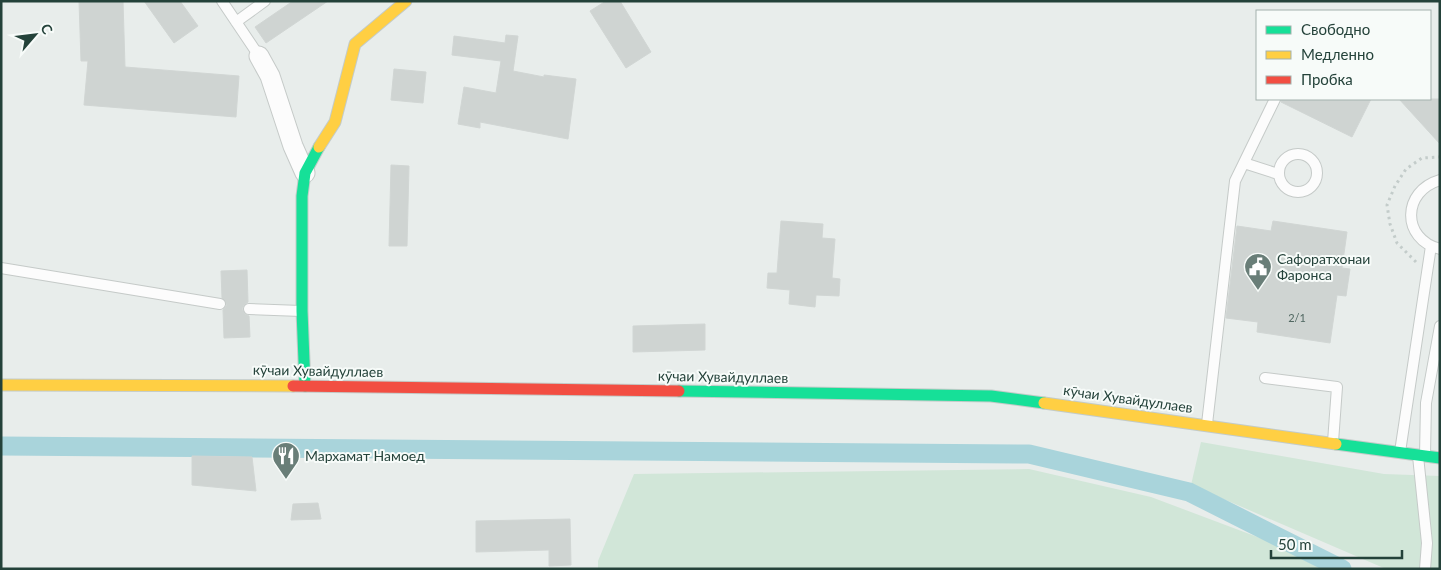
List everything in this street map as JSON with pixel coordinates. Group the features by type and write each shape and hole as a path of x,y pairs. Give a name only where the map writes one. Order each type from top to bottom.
{"street":[{"path":"305,386 302,311 302,196 305,173 322,140 335,122 355,44 406,1"},
{"path":"259,56 270,76 292,146 305,173"},
{"name":"кӯчаи Хувайдуллаев","path":"1,385 305,386 991,396 1207,424 1440,458"}],"lane":[{"path":"222,1 259,56"},
{"path":"236,22 265,1"},
{"path":"1207,424 1234,181 1275,100"},
{"path":"1244,163 1278,174"},
{"path":"1400,452 1436,248 1418,236 1412,226 1411,214 1413,202 1419,192 1428,184 1440,180"},
{"path":"1,268 220,304"},
{"path":"249,309 302,311"},
{"path":"1427,567 1421,455 1426,403 1440,326"},
{"path":"1265,378 1337,387 1333,442"}],"path":[{"path":"1420,266 1397,244 1390,224 1387,205 1395,186 1406,170 1422,158 1440,157"}],"green space":[{"path":"1201,442 1384,474 1440,476 1440,569 1386,569 1191,485"},
{"path":"1029,469 1151,497 1268,541 1321,569 598,569 598,561 634,474"}],"building":[{"path":"79,1 123,1 125,67 239,76 236,117 84,105 88,61 81,61"},
{"path":"144,1 180,1 198,26 174,43"},
{"path":"293,1 328,1 266,43 255,27"},
{"path":"606,1 620,1 651,52 626,68 590,11"},
{"path":"506,35 518,36 513,71 544,77 544,75 576,79 568,139 480,122 480,128 458,124 464,87 496,93 501,61 452,55 454,36 505,43"},
{"path":"394,69 426,72 423,103 391,100"},
{"path":"1440,99 1440,144 1400,100"},
{"path":"1282,100 1370,100 1352,137 1281,102"},
{"path":"391,165 409,166 407,246 389,246"},
{"path":"781,221 823,224 822,238 835,239 832,278 840,279 839,296 816,295 815,307 789,304 790,290 767,288 768,273 777,273"},
{"path":"1273,221 1347,232 1342,268 1350,269 1346,296 1337,295 1330,343 1257,332 1258,322 1226,318 1237,226 1271,231"},
{"path":"247,270 248,302 242,309 249,316 250,337 224,338 223,310 227,305 222,298 221,271"},
{"path":"705,324 705,350 633,352 633,326"},
{"path":"192,456 252,457 256,491 192,485"},
{"path":"318,503 321,519 291,520 293,504"},
{"path":"570,519 571,565 549,566 549,550 476,552 476,521"}],"waterway":[{"path":"1,446 1029,454 1189,492 1342,569"}],"traffic: fast":[{"path":"305,386 302,311 302,196 305,173 319,147"},
{"path":"679,391 991,396 1044,403"},
{"path":"1336,444 1440,458"}],"traffic: slow":[{"path":"319,147 335,122 355,44 406,1"},
{"path":"1,385 293,386"},
{"path":"1044,403 1336,444"}],"traffic: jam":[{"path":"293,386 679,391"}],"place":[{"name":"Сафоратхонаи Фаронса","path":"1258,291"},
{"name":"Мархамат Намоед","path":"286,480"}]}
